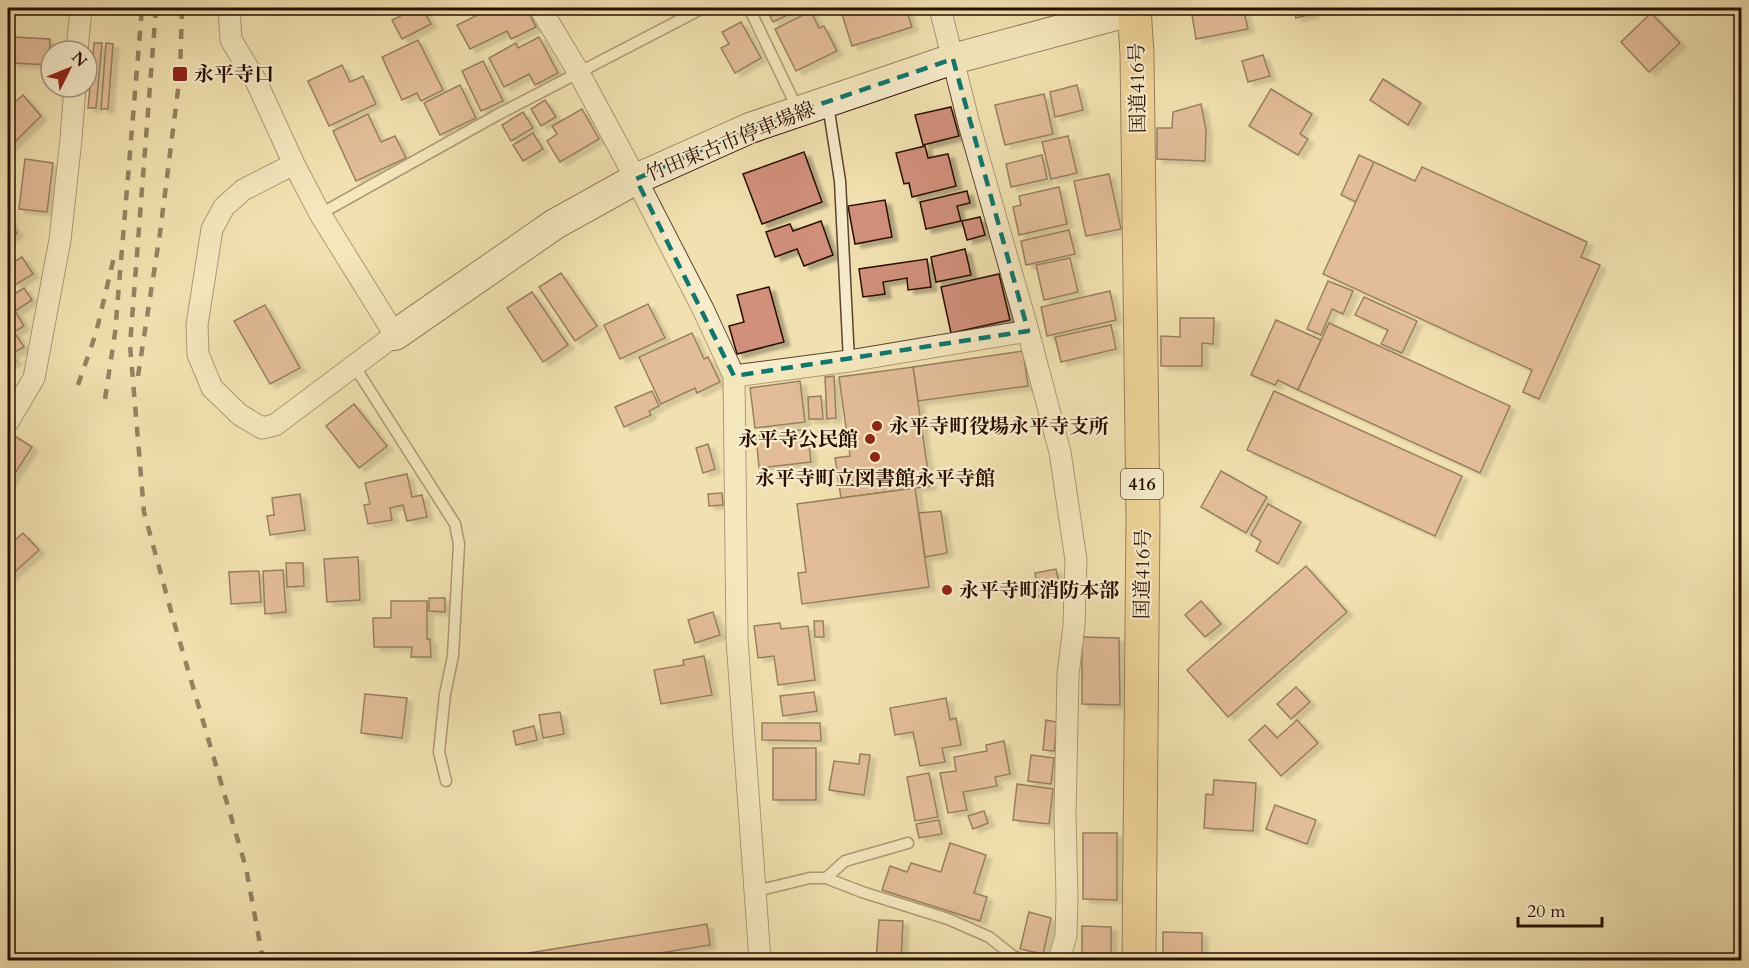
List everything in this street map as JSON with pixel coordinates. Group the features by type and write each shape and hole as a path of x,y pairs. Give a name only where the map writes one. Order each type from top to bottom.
{"highway":[{"name":"国道416号","path":"1134,9 1137,54 1143,516 1139,960"}],"main road":[{"name":"竹田東古市停車場線","path":"395,335 555,224 636,178 750,128 799,111 953,59 1134,9"}],"street":[{"path":"78,39 81,8"},
{"path":"229,8 231,40 256,81 320,214 395,335 275,425 262,428 240,415 212,388 198,354 197,325 212,230 224,207 243,190 294,164"},
{"path":"540,8 579,73 636,178 704,309 734,376 737,640 760,960"},
{"path":"940,8 969,124 1060,452 1076,560 1074,625 1068,675 1065,816 1068,898 1066,936 1059,960"},
{"path":"8,422 34,378 60,240 74,99"},
{"path":"734,376 849,361 1028,331"}],"lane":[{"path":"320,214 499,114 703,8"},
{"path":"749,8 799,111"},
{"path":"827,102 840,182 849,361"},
{"path":"355,367 455,524 459,544 453,656 444,703 439,752 446,781"},
{"path":"826,878 845,861 908,843"},
{"path":"756,891 810,878 826,878 862,892 948,919 989,937 1013,956 1026,960"}],"highlighted area":[{"path":"953,59 1028,331 734,376 636,179 750,128"}],"building":[{"path":"417,8 422,8 431,24 402,39 392,20"},
{"path":"492,8 526,8 536,27 511,39 507,31 470,49 457,25"},
{"path":"766,8 802,8 773,22"},
{"path":"840,8 906,8 912,27 852,46"},
{"path":"1243,8 1248,29 1196,39 1192,15"},
{"path":"1293,8 1310,8 1312,14 1296,18"},
{"path":"811,11 819,28 824,26 837,51 796,71 775,29"},
{"path":"1651,13 1680,43 1649,72 1621,42"},
{"path":"741,22 761,58 735,73 721,48 729,44 722,32"},
{"path":"13,37 50,39 39,39 39,64 12,63"},
{"path":"539,37 558,73 535,85 529,74 504,87 489,58 516,43 518,48"},
{"path":"418,40 443,90 421,101 417,93 402,100 382,57"},
{"path":"99,43 102,43 99,76"},
{"path":"106,43 113,44 108,109 101,109"},
{"path":"1263,55 1270,76 1248,82 1242,61"},
{"path":"483,61 503,101 481,111 462,71"},
{"path":"342,65 350,82 363,76 376,104 329,126 308,81"},
{"path":"1383,79 1421,103 1408,125 1370,100"},
{"path":"460,85 476,118 440,135 424,103"},
{"path":"1077,85 1083,110 1055,117 1050,92"},
{"path":"1271,89 1312,114 1300,134 1308,139 1298,155 1249,126"},
{"path":"1044,94 1053,134 1005,145 995,105"},
{"path":"23,95 41,116 8,149 8,108"},
{"path":"89,99 97,99 96,108 88,108"},
{"path":"545,100 556,117 541,126 531,109"},
{"path":"1201,104 1206,130 1205,161 1157,159 1157,128 1172,128 1173,112"},
{"path":"951,107 959,136 923,145 915,115"},
{"path":"582,109 599,139 560,162 547,141 557,134 552,126"},
{"path":"523,112 533,128 511,141 502,125"},
{"path":"368,114 381,142 395,136 406,158 356,181 333,131"},
{"path":"533,133 543,149 523,161 513,145"},
{"path":"1068,136 1077,173 1051,179 1042,142"},
{"path":"925,146 928,158 948,154 956,186 912,197 909,183 904,184 896,153"},
{"path":"804,152 822,202 762,224 743,174"},
{"path":"1042,155 1047,179 1011,187 1006,164"},
{"path":"1359,155 1374,162 1356,202 1341,195"},
{"path":"25,159 53,163 47,212 19,209"},
{"path":"1374,162 1415,181 1422,167 1587,242 1581,257 1600,265 1539,399 1523,392 1532,370 1323,274"},
{"path":"1109,174 1121,229 1086,236 1074,181"},
{"path":"1059,187 1067,224 1019,235 1013,207 1021,205 1019,196"},
{"path":"967,191 970,203 957,206 961,221 926,229 920,202"},
{"path":"885,200 892,237 855,244 848,206"},
{"path":"980,217 985,235 967,240 962,221"},
{"path":"8,218 17,233 8,239"},
{"path":"821,221 833,255 804,266 797,249 775,257 766,232 790,224 793,231"},
{"path":"1069,230 1075,254 1026,265 1021,241"},
{"path":"965,249 971,275 936,282 931,257"},
{"path":"22,257 33,274 15,285 8,271 8,265"},
{"path":"1070,258 1078,292 1044,300 1036,265"},
{"path":"927,259 931,287 908,290 907,278 883,282 885,294 863,297 859,269"},
{"path":"561,273 597,326 575,341 539,287"},
{"path":"999,274 1010,320 951,333 941,287"},
{"path":"1328,281 1353,291 1343,314 1332,309 1321,335 1307,329"},
{"path":"769,287 784,342 737,354 729,326 744,322 737,295"},
{"path":"24,288 32,300 15,311 24,326 14,332 24,347 11,354 16,361 8,365 8,298"},
{"path":"1110,291 1116,320 1047,336 1041,307"},
{"path":"532,292 568,345 543,362 507,308"},
{"path":"1364,297 1417,321 1402,353 1381,344 1388,330 1355,315"},
{"path":"648,304 665,338 620,359 604,325"},
{"path":"265,305 300,368 270,384 234,321"},
{"path":"1180,318 1214,318 1213,344 1202,343 1202,366 1161,366 1161,336 1180,337"},
{"path":"1276,320 1321,340 1298,390 1278,380 1275,385 1251,375"},
{"path":"1329,323 1510,406 1480,473 1298,390"},
{"path":"1111,325 1116,349 1061,362 1055,337"},
{"path":"692,333 704,359 708,357 720,382 697,393 695,388 661,404 639,357"},
{"path":"1023,351 1028,386 918,401 913,367"},
{"path":"913,367 930,486 841,498 835,458 850,456 839,377"},
{"path":"834,376 836,418 827,419 825,377"},
{"path":"800,381 805,422 755,428 750,388"},
{"path":"652,391 659,406 649,411 651,415 624,427 615,407"},
{"path":"1274,391 1462,476 1435,536 1247,450"},
{"path":"821,396 823,419 809,419 808,397"},
{"path":"354,404 387,446 359,468 326,426"},
{"path":"807,429 811,462 759,468 756,436"},
{"path":"10,433 32,447 8,484 8,437"},
{"path":"708,444 715,469 703,473 696,448"},
{"path":"1221,471 1267,497 1246,533 1201,507"},
{"path":"407,474 412,497 422,495 427,517 407,521 403,505 390,508 392,520 368,524 364,505 370,504 365,483"},
{"path":"915,488 929,587 802,604 798,573 806,572 797,504"},
{"path":"722,493 723,505 709,506 708,494"},
{"path":"300,494 305,530 270,535 267,516 274,515 272,498"},
{"path":"1268,504 1301,522 1278,564 1256,551 1261,541 1251,535"},
{"path":"941,511 947,553 925,557 919,513"},
{"path":"23,533 39,550 8,578 8,546"},
{"path":"358,557 360,600 327,602 324,559"},
{"path":"286,563 303,563 304,586 287,587"},
{"path":"1306,566 1347,612 1228,717 1187,670"},
{"path":"1056,569 1061,593 1039,597 1035,573"},
{"path":"283,570 286,612 265,614 263,571"},
{"path":"259,571 261,602 231,604 229,572"},
{"path":"429,598 445,598 445,612 429,611"},
{"path":"391,601 427,601 427,639 430,639 431,657 411,657 412,647 374,647 373,618 391,618"},
{"path":"1201,601 1221,624 1205,637 1185,615"},
{"path":"713,612 720,635 695,643 688,620"},
{"path":"814,621 823,621 824,637 815,637"},
{"path":"780,623 781,629 808,626 815,680 778,685 774,656 758,658 754,626"},
{"path":"1082,637 1119,638 1120,705 1082,704"},
{"path":"704,656 712,695 661,704 654,670 684,665 683,660"},
{"path":"1296,687 1310,702 1291,719 1277,704"},
{"path":"814,692 817,711 783,716 780,696"},
{"path":"365,694 407,698 402,738 361,733"},
{"path":"946,698 950,720 956,718 961,745 942,748 945,762 920,766 913,732 895,735 890,708"},
{"path":"560,712 564,734 543,738 539,715"},
{"path":"1046,720 1057,722 1054,751 1043,750"},
{"path":"1297,720 1318,743 1281,776 1249,740 1265,725 1277,738"},
{"path":"762,723 820,723 821,741 762,740"},
{"path":"534,726 537,740 516,745 513,731"},
{"path":"1004,741 1010,774 995,777 997,786 963,792 967,810 948,813 940,773 956,771 954,757 987,751 986,745"},
{"path":"773,748 816,748 816,800 773,800"},
{"path":"860,754 870,755 864,795 829,790 834,761 859,764"},
{"path":"1031,755 1054,758 1051,784 1028,781"},
{"path":"929,773 938,817 915,821 907,777"},
{"path":"1214,780 1256,783 1253,831 1204,828 1206,794 1213,795"},
{"path":"1017,784 1053,789 1049,824 1013,820"},
{"path":"1275,805 1316,820 1307,844 1266,829"},
{"path":"984,811 988,823 973,829 968,816"},
{"path":"939,820 942,834 919,838 916,824"},
{"path":"1083,833 1117,833 1117,900 1083,899"},
{"path":"950,843 986,855 974,893 987,897 980,921 882,890 890,866 907,872 911,863 941,872"},
{"path":"1029,912 1051,918 1043,954 1020,949"},
{"path":"879,920 903,921 901,960 876,960"},
{"path":"707,924 710,945 616,960 504,960 504,957"},
{"path":"1082,926 1111,927 1111,960 1082,960"},
{"path":"1163,932 1202,933 1202,960 1163,960"}],"railway":[{"path":"105,399 115,333 142,8"},
{"path":"156,8 130,345 144,512 246,868 263,960"},
{"path":"138,376 160,233 180,74 182,8"},
{"path":"78,385 96,333 114,257"}],"place":[{"name":"永平寺口","path":"180,74"},
{"name":"永平寺町役場永平寺支所","path":"877,426"},
{"name":"永平寺公民館","path":"870,439"},
{"name":"永平寺町立図書館永平寺館","path":"875,457"},
{"name":"永平寺町消防本部","path":"947,590"}]}
